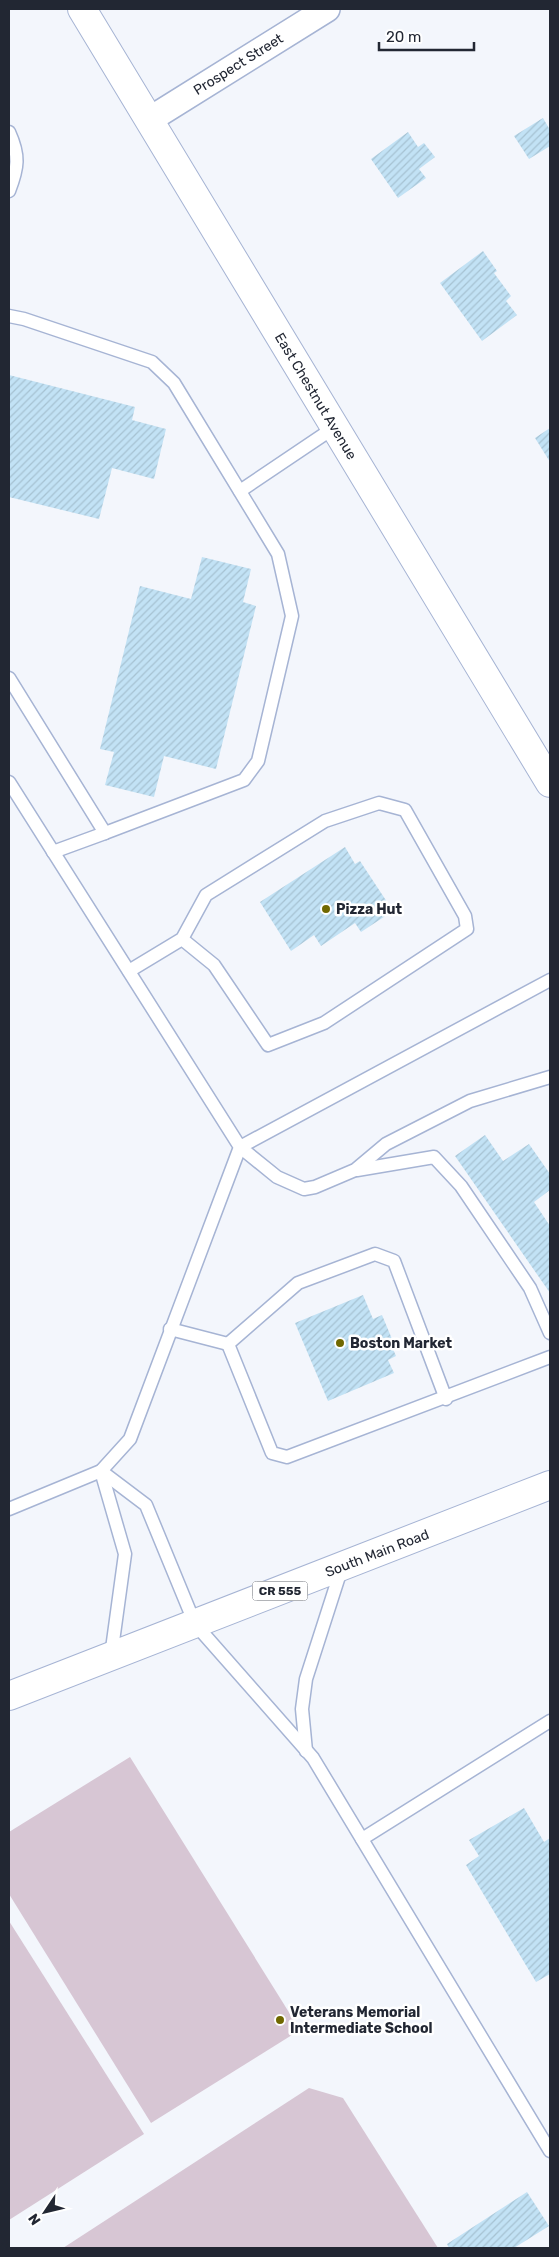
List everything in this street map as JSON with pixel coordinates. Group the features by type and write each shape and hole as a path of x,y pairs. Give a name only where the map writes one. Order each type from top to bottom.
{"street":[{"name":"East Chestnut Avenue","path":"82,9 550,783"},
{"name":"Prospect Street","path":"149,120 326,9"},
{"name":"South Main Road","path":"9,1696 550,1485"}],"lane":[{"path":"9,132 15,146 17,169 9,191"},
{"path":"9,316 24,319 152,362 174,383 278,554 292,616 258,761 244,780 53,852"},
{"path":"240,491 335,427"},
{"path":"9,678 105,833"},
{"path":"9,782 240,1147 276,1177 304,1189 326,1184 355,1170 386,1144 470,1101 550,1077"},
{"path":"129,971 182,939 206,895 325,821 379,803 405,810 465,916 467,929 324,1023 268,1045 214,965 182,939"},
{"path":"9,1509 101,1471 130,1438 240,1147 550,980"},
{"path":"355,1170 434,1157 461,1186 530,1288 550,1333"},
{"path":"228,1344 298,1283 375,1254 394,1261 446,1399"},
{"path":"170,1329 228,1344"},
{"path":"228,1344 272,1453 287,1458 446,1399 550,1357"},
{"path":"101,1471 146,1505 195,1624 306,1751 362,1839 550,2151"},
{"path":"101,1471 125,1554 111,1656"},
{"path":"306,1751 302,1709 306,1679 342,1566"},
{"path":"362,1839 550,1720"}],"shaded area":[{"path":"130,1757 300,2030 151,2123 9,1894 9,1832"},
{"path":"9,1921 144,2134 9,2220"},
{"path":"309,2088 343,2098 438,2248 63,2248"}],"building":[{"path":"543,118 550,130 550,146 529,159 514,136"},
{"path":"408,132 418,147 424,143 435,157 419,169 426,178 398,198 371,159"},
{"path":"483,251 497,271 494,273 511,296 506,301 517,315 482,341 440,283"},
{"path":"9,375 135,407 132,420 166,429 154,479 112,468 99,519 9,497"},
{"path":"550,428 550,462 535,438"},
{"path":"202,557 251,569 243,602 256,606 216,769 164,756 154,797 105,785 114,752 100,749 140,586 191,599"},
{"path":"345,847 355,864 360,861 393,911 361,932 355,923 321,946 314,935 291,951 260,902"},
{"path":"485,1135 503,1161 529,1144 550,1174 550,1190 534,1202 550,1226 550,1293 455,1156"},
{"path":"363,1295 373,1319 382,1315 392,1339 389,1340 396,1356 388,1360 394,1373 328,1401 295,1323"},
{"path":"524,1808 544,1842 550,1838 550,1974 536,1982 466,1865 479,1856 469,1840"},
{"path":"527,2192 549,2226 514,2248 449,2248 447,2244"}],"place":[{"name":"Pizza Hut","path":"326,909"},
{"name":"Boston Market","path":"340,1343"},
{"name":"Veterans Memorial Intermediate School","path":"280,2020"}]}
